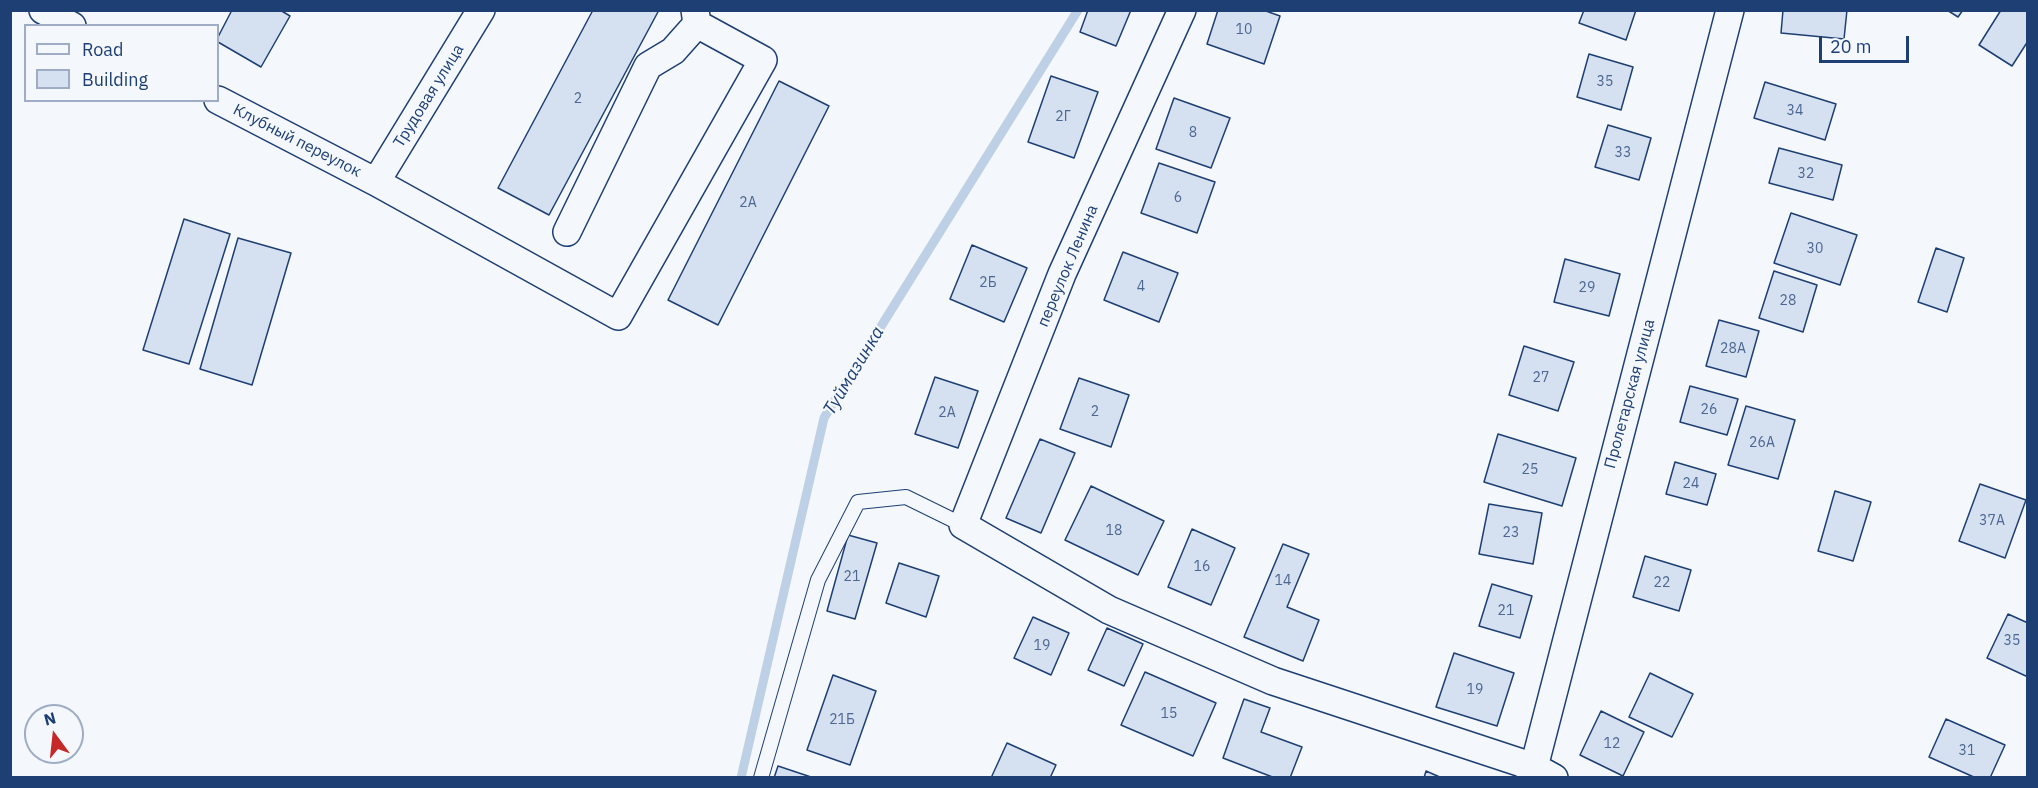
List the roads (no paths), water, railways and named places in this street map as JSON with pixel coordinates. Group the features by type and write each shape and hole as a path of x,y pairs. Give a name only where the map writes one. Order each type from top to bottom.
{"street":[{"path":"43,10 68,24"},
{"name":"Трудовая улица","path":"376,182 482,10"},
{"name":"переулок Ленина","path":"963,525 1062,274 1182,10"},
{"name":"Пролетарская улица","path":"1539,774 1730,10"},
{"path":"567,232 648,66 673,51 696,17"},
{"name":"Клубный переулок","path":"219,101 376,182 618,316 763,60 696,17"},
{"path":"963,525 1109,610 1262,676 1539,774"}],"lane":[{"path":"761,777 818,580 858,502 906,497 963,525"}],"waterway":[{"name":"Туймазинка","path":"741,778 824,418 1078,10"}]}
